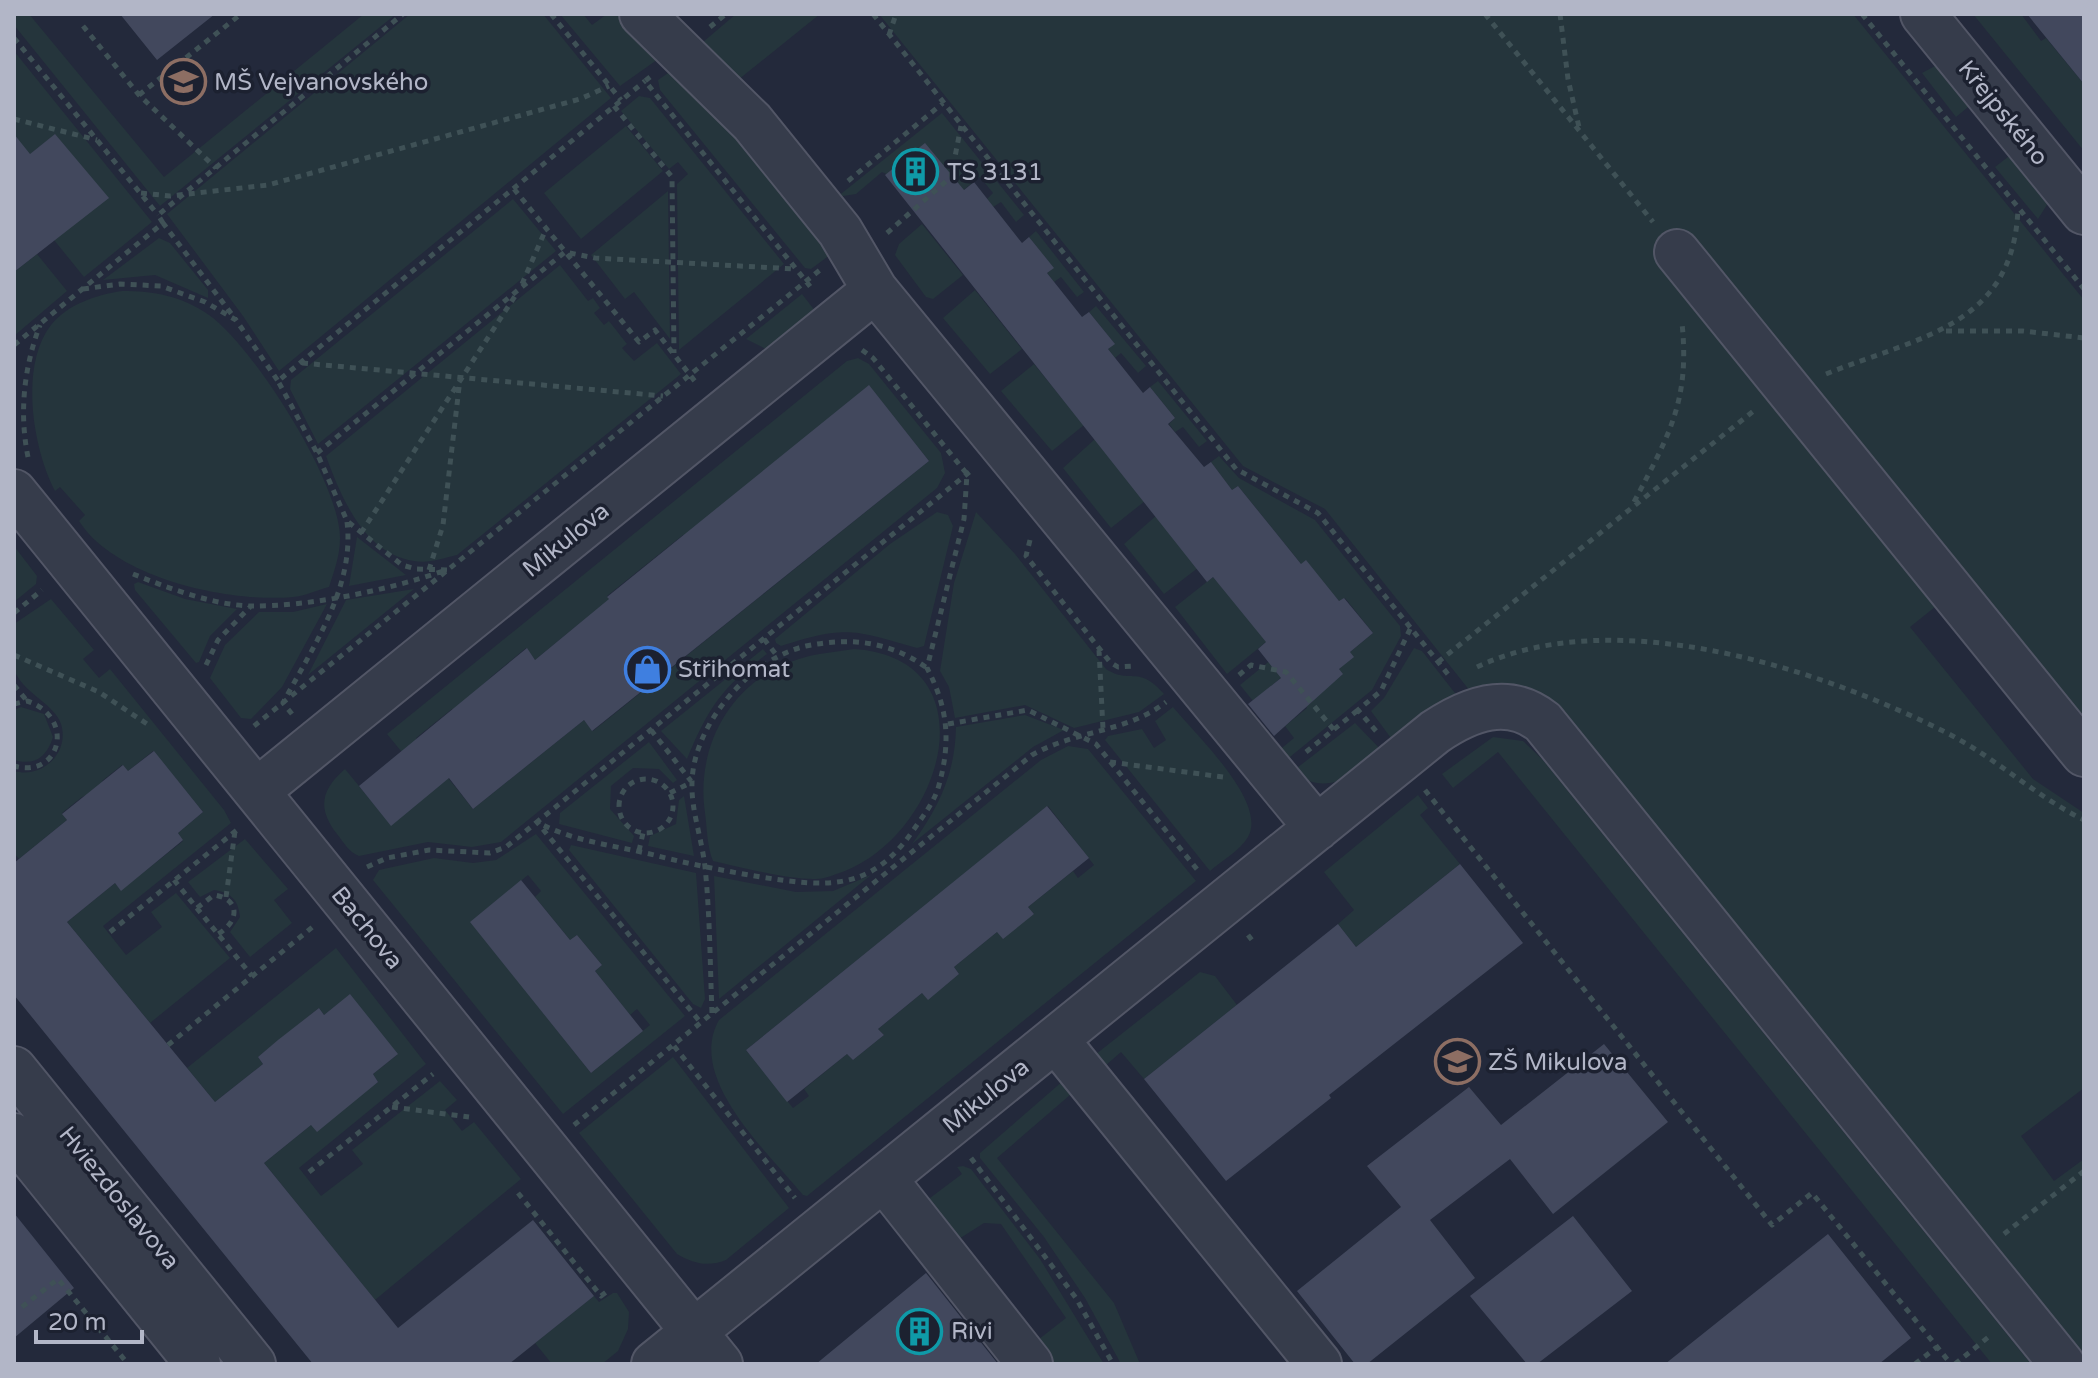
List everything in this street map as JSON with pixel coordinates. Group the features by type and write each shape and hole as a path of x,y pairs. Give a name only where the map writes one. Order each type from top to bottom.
{"street":[{"path":"642,14 752,122 819,204 875,290 1317,828"},
{"name":"Křejpského","path":"1923,14 2084,212"},
{"path":"1677,252 2084,754"},
{"name":"Mikulova","path":"250,808 316,743 849,339 875,290"},
{"name":"Bachova","path":"18,475 250,808 546,1148 707,1348"},
{"name":"Mikulova","path":"654,1364 707,1348 884,1179 1317,828 1410,772 1449,723 1475,710 1511,707 1523,709 1543,722 2062,1364"},
{"path":"1056,1040 1319,1364"},
{"name":"Hviezdoslavova","path":"14,1069 253,1364"},
{"name":"Hviezdoslavova","path":"14,1136 196,1364"},
{"path":"884,1179 1030,1364"},
{"path":"14,1183 34,1208 196,1364"}],"path":[{"path":"139,95 241,14"},
{"path":"158,215 403,14"},
{"path":"551,14 621,100"},
{"path":"278,381 726,14"},
{"path":"873,14 1236,469 1318,513 1438,662 1726,430 1789,389 1942,331 1979,306 2002,279 2015,244 2018,208"},
{"path":"889,35 896,14"},
{"path":"1485,14 1677,252"},
{"path":"1560,14 1568,79 1581,132"},
{"path":"1862,14 2084,289"},
{"path":"83,26 139,95 216,168"},
{"path":"14,38 219,292 278,381 317,453 347,521 349,538 338,596 283,703"},
{"path":"645,81 849,339 873,358 967,474 964,519 944,589 927,668"},
{"path":"141,193 183,195 268,185 580,99 609,86"},
{"path":"819,204 943,103"},
{"path":"614,106 672,177 674,354"},
{"path":"14,119 98,140"},
{"path":"938,191 954,168 961,125"},
{"path":"514,189 639,342 655,330 690,375"},
{"path":"14,345 163,223"},
{"path":"361,533 520,288 546,229"},
{"path":"317,453 565,252 595,258 796,269"},
{"path":"246,732 824,267"},
{"path":"83,289 120,284 161,286 205,302 236,320"},
{"path":"1632,505 1673,426 1681,400 1685,352 1680,310"},
{"path":"18,475 30,469 23,414 29,364 40,324"},
{"path":"1942,331 2023,331 2084,338"},
{"path":"301,363 664,396"},
{"path":"429,570 443,525 460,378"},
{"path":"358,873 374,862 415,852 490,853 506,847 1003,445"},
{"path":"347,521 402,565 447,570"},
{"path":"122,569 212,598 251,606 295,604 410,583 447,570"},
{"path":"14,613 53,582"},
{"path":"201,677 218,640 251,606"},
{"path":"1275,777 1381,691 1411,627"},
{"path":"764,639 778,657"},
{"path":"537,822 562,836 705,868 817,886 846,881 891,859 935,799 945,762 948,724 940,692 927,668 893,648 858,641 820,643 778,657 742,682 712,719 692,782 705,868 712,1014"},
{"path":"1452,679 1498,657 1585,642 1669,645 1743,660 1832,683 1947,733 2084,820"},
{"path":"1099,649 1103,729"},
{"path":"14,655 99,692 155,729"},
{"path":"1251,665 1286,672 1334,730"},
{"path":"14,685 27,701 51,715 57,729 57,743 51,757 39,766 24,769 14,766"},
{"path":"546,1148 1032,755 1081,735 1143,720 1175,696"},
{"path":"14,704 27,701"},
{"path":"283,703 316,743"},
{"path":"948,724 1028,710 1096,744 1255,944"},
{"path":"1358,710 1772,1225 1812,1193 1951,1364"},
{"path":"651,730 692,782"},
{"path":"1109,762 1229,778"},
{"path":"642,779 654,780 670,793 673,808 661,828 643,833 628,825 621,815 623,792 642,779"},
{"path":"670,793 692,782"},
{"path":"110,932 236,830 250,808"},
{"path":"537,822 701,1023"},
{"path":"226,897 236,830"},
{"path":"639,851 643,833"},
{"path":"891,859 897,866"},
{"path":"174,880 252,976"},
{"path":"197,908 214,895 226,897 234,905 235,917 230,927 218,934"},
{"path":"168,1045 316,924"},
{"path":"674,1046 805,1210"},
{"path":"309,1172 440,1068"},
{"path":"391,1107 451,1114"},
{"path":"947,1128 1046,1255 1076,1298 1113,1364"},
{"path":"1975,1257 2084,1171"},
{"path":"518,1193 601,1296 620,1282"},
{"path":"22,1307 58,1279 128,1364"},
{"path":"1915,1364 1937,1347"}],"shaded area":[{"path":"14,14 29,14 164,177 364,14 396,14 160,206 14,25"},
{"path":"410,14 543,14 611,98 279,371 243,316 167,214"},
{"path":"560,14 583,14 592,25 607,14 617,14 661,57 620,86"},
{"path":"736,14 820,14 733,84 696,48"},
{"path":"879,14 1853,14 2084,300 2084,723 1940,603 1910,627 2033,779 2084,813 2084,1088 2021,1136 2054,1181 2084,1159 2084,1364 1569,726 1474,696 1325,509 1243,466"},
{"path":"1973,14 2021,14 2041,41 2046,38 2084,84 2084,151"},
{"path":"14,51 152,222 84,277 54,240 55,135 30,154 14,149"},
{"path":"1937,65 1973,103 1956,117 1922,73"},
{"path":"671,71 729,128 830,255 811,269 805,268 660,90 658,80"},
{"path":"639,96 650,98 784,264 679,350 677,184 688,174 678,162 669,169 621,111"},
{"path":"942,113 1024,215 1016,222 1001,202 993,207 987,199 993,193 980,177 948,202 882,172 856,194 837,197"},
{"path":"626,126 663,171 581,239 544,193"},
{"path":"2013,153 2050,200 2038,219 1995,167"},
{"path":"668,191 670,339 634,292 625,299 591,255"},
{"path":"513,199 556,251 318,444 290,389 291,380"},
{"path":"922,224 963,275 933,299 926,297 895,255 899,244"},
{"path":"1036,231 1084,292 1077,297 1061,277 1054,282 1047,273 1053,268 1029,237"},
{"path":"159,238 170,243 208,290 208,298 155,275 103,280"},
{"path":"37,254 67,291 14,336 14,272"},
{"path":"560,265 588,301 593,298 600,308 594,313 604,325 609,321 627,344 622,348 634,361 657,343 681,374 457,555 419,562 396,556 368,536 357,521 339,489 326,456"},
{"path":"975,290 1022,349 990,374 943,318"},
{"path":"122,291 167,296 189,303 209,315 248,355 270,385 311,452 336,515 340,545 329,587 298,596 267,598 207,591 176,583 119,558 96,541 79,521 85,515 60,487 55,491 41,453 33,408 32,384 41,342 51,325 66,311 93,298"},
{"path":"802,294 819,316 774,353 746,339"},
{"path":"1096,306 1146,366 1138,373 1121,353 1115,358 1108,349 1114,343 1089,312"},
{"path":"858,358 869,364 941,453 945,473 937,488 501,842 472,847 428,842 359,856 349,850 331,825 324,808 331,784 345,769 391,825 433,790 387,734 847,361","holes":["869,386 929,461 593,731 584,720 473,809 416,738 452,709 456,713 491,677 526,648 535,660 574,628 615,606 607,596 683,535 690,542"]},
{"path":"1034,364 1084,425 1052,451 1001,391"},
{"path":"1158,381 1207,441 1199,447 1183,427 1175,432 1169,424 1175,418 1150,387"},
{"path":"1095,439 1145,501 1111,528 1063,468"},
{"path":"1219,456 1239,478 1315,520 1400,626 1401,636 1372,690 1285,761 1277,752 1294,738 1285,726 1307,708 1282,677 1253,701 1240,685 1282,651 1322,691 1342,675 1339,669 1350,652 1373,633 1345,598 1339,601 1301,564 1238,486 1232,490 1211,462"},
{"path":"937,512 948,515 953,526 924,646 917,648 850,632 821,635 781,646 776,643 775,639 890,544"},
{"path":"976,512 1015,554 1106,669 1141,677 1164,694 1139,712 1074,728 1025,705 955,718 949,687 940,671 954,583"},
{"path":"1157,515 1203,564 1164,594 1124,544"},
{"path":"357,537 406,575 349,586"},
{"path":"14,546 37,576 36,584 14,602"},
{"path":"1213,577 1271,638 1227,674 1175,607"},
{"path":"138,582 185,599 237,609 210,636 196,663 135,590 134,584"},
{"path":"414,589 308,675 346,600"},
{"path":"51,599 94,650 83,659 99,678 110,669 224,810 231,823 103,926 126,955 162,927 151,912 176,893 230,958 150,1023 67,922 115,883 121,890 183,841 178,833 203,812 153,751 128,771 122,765 102,781 107,788 82,797 62,813 67,820 19,859 14,853 14,771 34,771 44,767 57,754 63,735 58,717 16,674 14,624"},
{"path":"327,604 282,687 251,719 241,718 210,678 225,645 259,612 293,612"},
{"path":"1414,648 1422,651 1462,702 1399,749 1371,711 1384,698"},
{"path":"763,649 767,654 738,677 718,700 687,759 661,731"},
{"path":"854,649 897,659 925,682 938,712 939,748 928,785 908,820 880,850 845,871 823,878 805,879 765,873 713,861 703,788 706,763 723,718 755,682 775,669 806,657"},
{"path":"21,707 44,714 53,737 44,755 34,761 14,760 14,710"},
{"path":"1173,707 1226,769 1248,806 1251,822 1248,837 1210,871 1105,740 1108,736 1142,729 1154,748 1166,740 1155,721"},
{"path":"1025,715 1064,730 1033,747 912,844 944,789 956,727"},
{"path":"1355,723 1388,757 1353,776 1329,783 1316,783 1293,771"},
{"path":"1493,737 1523,741 1542,759 2031,1364 1992,1364 1498,752 1453,788 1442,774"},
{"path":"649,742 677,780 673,783 659,769 633,768 611,786 610,809 634,836 632,843 559,824 560,813"},
{"path":"1068,746 1088,749 1196,881 807,1196 803,1195 752,1136 722,1089 713,1066 712,1042 719,1020 1041,760","holes":["1048,806 1094,865 1078,878 1073,871 1028,907 1034,914 997,932 954,967 959,974 928,999 922,993 878,1029 884,1035 853,1060 847,1054 804,1089 809,1096 793,1108 746,1050"]},
{"path":"1418,795 1428,808 1420,815 1460,864 1356,947 1338,924 1354,910 1324,872"},
{"path":"684,796 694,856 648,846 650,836 676,824 679,800"},
{"path":"536,834 685,1016 563,1114 373,880 379,870 434,858 473,863 496,860","holes":["528,875 541,891 535,897 570,940 577,935 602,965 595,971 630,1015 637,1009 650,1025 591,1073 471,922"]},
{"path":"245,839 288,889 274,900 292,923 250,957 230,932 240,917 233,898 214,890 200,897 188,882"},
{"path":"571,845 696,873 705,999 701,1008 693,1004 569,850"},
{"path":"871,875 719,999 714,876 796,892 833,891"},
{"path":"336,948 426,1064 299,1168 321,1196 363,1164 352,1150 440,1081 457,1100 445,1110 462,1131 474,1122 521,1179 375,1300 264,1163 311,1125 378,1082 373,1074 397,1055 350,995 324,1015 319,1008 258,1057 263,1064 215,1102 187,1068"},
{"path":"1200,972 1215,976 1237,1005 1144,1079 1121,1052 1097,1073 1091,1058"},
{"path":"673,1057 789,1208 726,1260 719,1262 701,1263 677,1254 579,1133"},
{"path":"1064,1080 1077,1089 997,1158 1114,1303 1140,1364 1121,1364 1085,1298 1044,1237 980,1158 980,1153"},
{"path":"957,1167 971,1169 1040,1259 1104,1364 1043,1364 1034,1343 1066,1318 1001,1224 984,1223 951,1244 913,1200 923,1192 930,1198 962,1174"},
{"path":"617,1293 629,1312 628,1329 618,1351 602,1364 552,1364 535,1343 594,1296 599,1302"}],"building":[{"path":"120,14 215,14 157,60"},
{"path":"2027,14 2084,14 2084,84"},
{"path":"14,134 30,154 55,134 109,198 14,272"},
{"path":"925,143 964,190 974,182 1022,243 1029,237 1054,268 1047,273 1082,317 1089,312 1115,344 1108,349 1143,393 1150,387 1175,418 1168,424 1204,467 1211,462 1232,490 1238,486 1301,564 1306,560 1339,601 1344,598 1373,633 1350,652 1354,657 1339,669 1343,674 1274,736 1248,704 1281,678 1258,649 1266,642 1213,577 1207,582 885,175"},
{"path":"869,385 929,461 592,731 584,720 473,809 449,778 391,826 359,786 527,648 535,660 609,599 607,597"},
{"path":"154,751 203,812 178,833 183,840 121,891 115,883 67,922 215,1102 263,1064 258,1057 278,1040 319,1008 324,1015 350,994 398,1054 373,1074 378,1082 317,1132 311,1125 264,1163 398,1328 533,1220 594,1296 509,1364 313,1364 14,995 14,863 67,820 62,814 123,765 128,771"},
{"path":"1047,806 1089,858 1028,907 1034,914 1003,939 997,932 954,967 959,974 928,1000 922,993 878,1029 884,1035 853,1060 847,1054 787,1102 746,1050"},
{"path":"1460,864 1523,943 1329,1095 1331,1098 1226,1181 1144,1079 1338,924 1356,947"},
{"path":"521,880 570,940 577,935 602,965 595,971 643,1031 591,1073 470,922"},
{"path":"1604,1044 1668,1122 1553,1214 1510,1159 1430,1220 1475,1278 1367,1364 1355,1364 1297,1291 1401,1207 1367,1166 1469,1087 1501,1125"},
{"path":"14,1213 74,1288 14,1338"},
{"path":"1573,1216 1632,1291 1537,1364 1527,1364 1470,1296"},
{"path":"1828,1234 1911,1338 1879,1364 1665,1364"},
{"name":"Rivi","path":"926,1273 998,1364 816,1364 885,1307"}],"place":[{"name":"MŠ Vejvanovského","path":"183,82"},
{"name":"TS 3131","path":"916,172"},
{"name":"Střihomat","path":"647,669"},
{"name":"ZŠ Mikulova","path":"1457,1062"},
{"name":"Rivi","path":"920,1331"}]}
